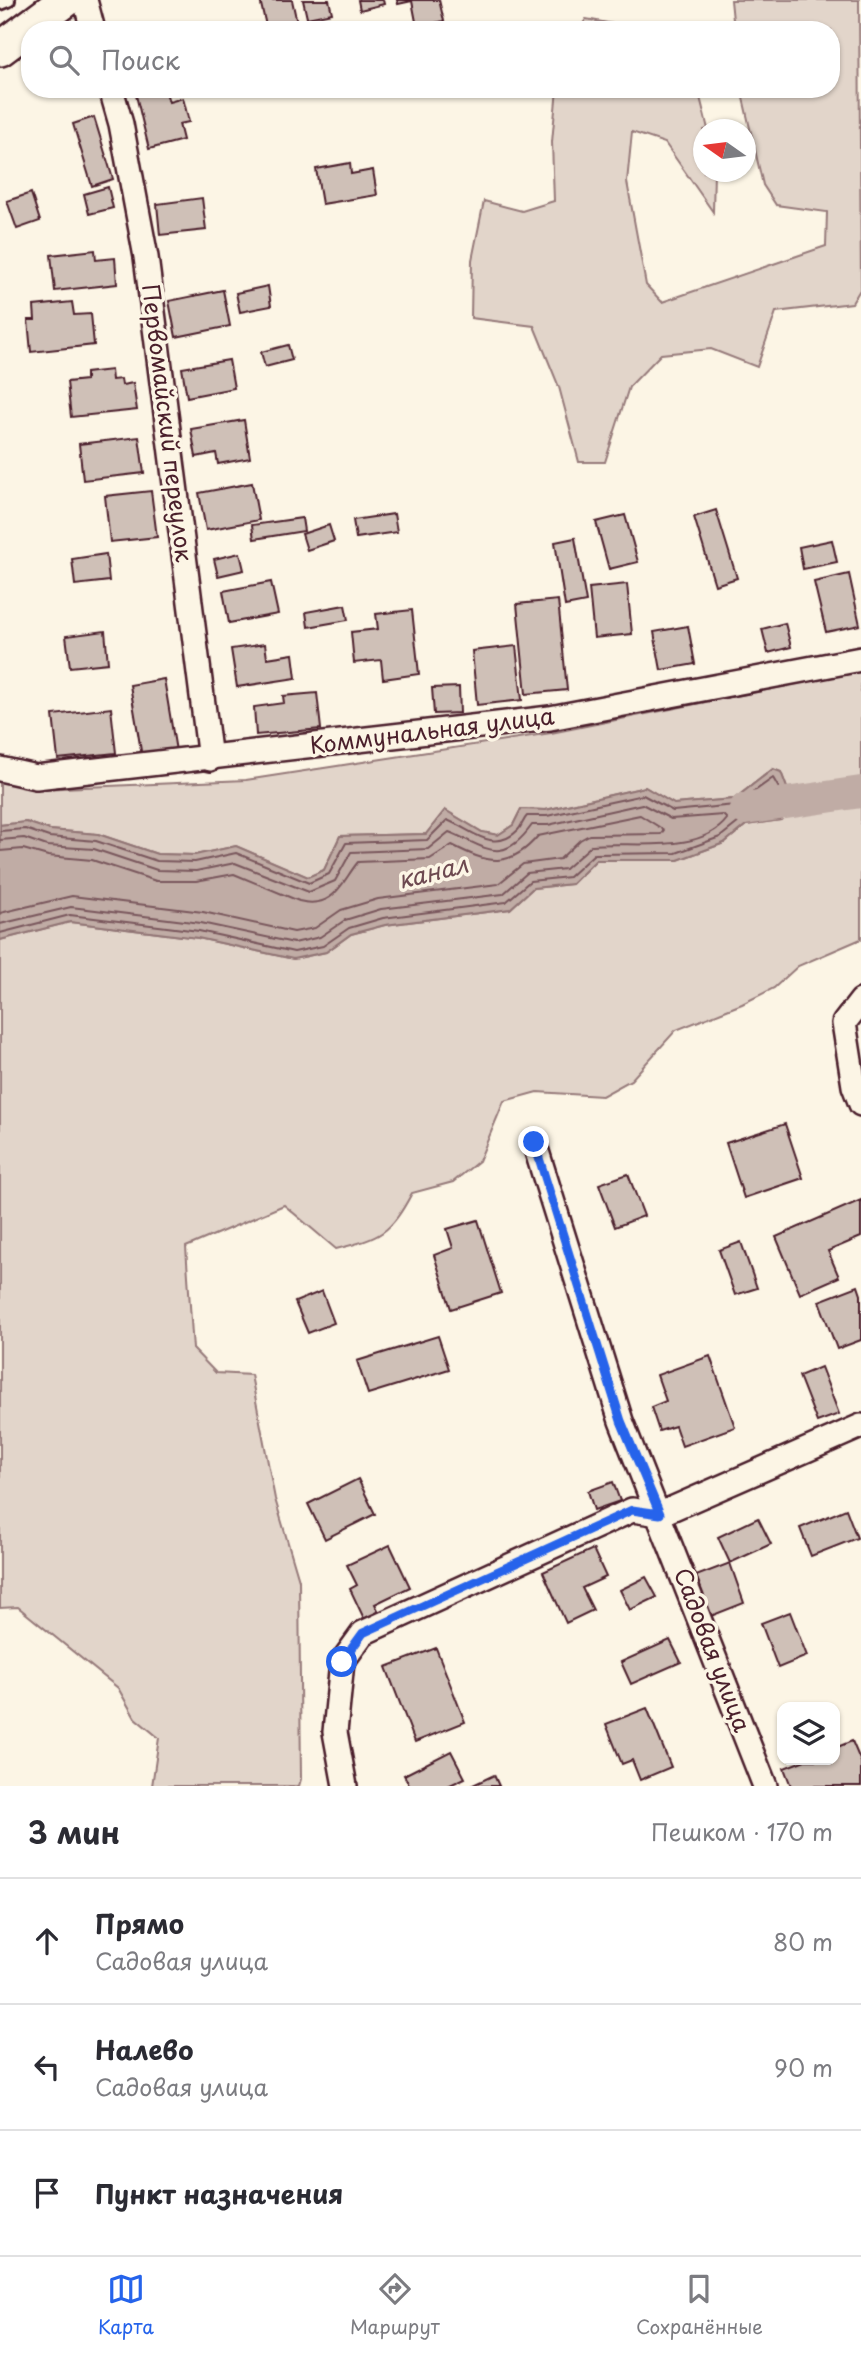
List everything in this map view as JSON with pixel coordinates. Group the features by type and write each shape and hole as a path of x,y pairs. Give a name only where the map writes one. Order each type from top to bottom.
{"main road":[{"path":"38,21 64,2"},
{"path":"0,49 21,34"}],"street":[{"path":"64,2 84,21"},
{"name":"Первомайский переулок","path":"114,98 146,257 209,759"},
{"name":"Коммунальная улица","path":"0,769 36,777 550,718 861,659"},
{"path":"861,1001 844,1023 854,1086 861,1104"},
{"name":"Садовая улица","path":"534,1142 621,1421 660,1514 765,1786"},
{"path":"345,1786 335,1732 342,1662 363,1633 632,1510 660,1514 861,1426"}],"lane":[{"path":"0,3 8,0"}],"shaded area":[{"path":"731,0 859,0 861,288 852,303 776,312 757,367 711,349 661,354 629,387 605,462 579,462 559,387 534,326 471,318 472,260 484,201 522,211 554,201 552,142 556,98 700,98 706,119 693,119 693,182 714,182 713,212 665,143 632,132 627,182 646,285 662,302 826,246 827,212 776,205 763,185 756,154 756,119 748,119 743,98 840,98 840,21 733,21"},
{"path":"861,671 861,939 798,966 774,988 742,1004 676,1030 631,1080 602,1096 537,1092 504,1101 479,1161 453,1182 412,1193 397,1218 374,1237 336,1249 284,1205 186,1247 193,1349 216,1373 251,1375 275,1499 299,1580 301,1779 299,1786 152,1786 159,1738 135,1718 118,1688 18,1607 0,1608 0,940 70,922 198,938 294,959 326,952 351,934 385,925 510,909 533,888 572,884 596,860 678,860 724,843 746,825 781,820 787,814 787,788 781,772 773,769 734,799 674,804 645,787 545,810 521,809 513,825 498,835 482,832 445,810 426,834 340,836 324,870 308,877 236,846 195,855 157,854 98,834 50,830 26,822 0,825 0,781 39,789 246,780 551,733"}],"water":[{"path":"773,769 781,772 787,788 787,814 780,820 746,825 724,843 678,860 596,860 572,884 533,888 510,909 385,925 351,934 326,952 293,959 198,938 70,922 0,940 0,825 26,822 50,830 98,834 157,854 195,855 236,846 308,877 324,870 340,836 426,834 445,810 482,832 498,835 513,825 521,809 546,810 645,787 674,804 734,799"}],"building":[{"path":"260,0 292,0 297,21 265,21"},
{"path":"303,0 329,0 332,13 307,18"},
{"path":"358,0 383,0 384,4 360,10"},
{"path":"397,0 439,0 444,21 416,21 412,1 398,4"},
{"path":"137,98 168,98 169,102 183,98 189,122 179,124 183,140 149,149"},
{"path":"94,117 113,179 92,186 73,124"},
{"path":"350,163 351,174 373,170 377,195 322,204 316,169"},
{"path":"108,187 113,208 89,214 84,194"},
{"path":"31,193 40,221 17,229 7,201"},
{"path":"202,198 206,230 160,235 157,204"},
{"path":"95,250 96,260 115,258 117,284 55,291 51,255"},
{"path":"268,286 271,306 240,312 236,293"},
{"path":"223,290 230,326 176,337 169,301"},
{"path":"72,302 74,315 91,314 94,345 31,352 28,320 35,320 34,306"},
{"path":"288,345 292,360 265,367 261,352"},
{"path":"229,360 234,388 187,397 182,368"},
{"path":"111,370 112,380 121,379 122,385 133,383 137,410 71,417 67,382 86,380 86,373"},
{"path":"244,420 250,458 218,464 216,453 196,457 191,429"},
{"path":"139,437 144,473 83,480 79,444"},
{"path":"252,483 259,520 206,530 199,493"},
{"path":"151,491 157,537 110,542 105,496"},
{"path":"716,510 737,578 715,585 694,517"},
{"path":"394,514 397,532 356,538 353,520"},
{"path":"625,515 638,562 609,569 596,522"},
{"path":"302,518 304,531 254,539 252,525"},
{"path":"329,525 334,541 307,550 302,534"},
{"path":"575,538 586,602 565,606 555,542"},
{"path":"832,540 837,562 803,569 799,547"},
{"path":"240,553 244,570 218,576 214,559"},
{"path":"106,554 109,581 75,585 72,559"},
{"path":"849,574 860,625 826,632 814,582"},
{"path":"271,582 278,614 229,623 223,591"},
{"path":"627,584 632,634 594,638 589,588"},
{"path":"558,600 567,690 526,694 517,604"},
{"path":"345,605 348,620 308,627 306,612"},
{"path":"412,610 419,674 383,679 381,660 354,663 351,632 378,629 376,614"},
{"path":"785,623 791,647 768,653 762,629"},
{"path":"688,626 695,664 661,670 654,632"},
{"path":"105,631 108,663 70,667 66,636"},
{"path":"265,644 267,658 293,654 296,678 237,687 231,649"},
{"path":"516,646 522,700 477,705 472,651"},
{"path":"164,679 176,751 142,757 130,685"},
{"path":"459,687 460,713 434,714 432,688"},
{"path":"317,693 321,729 256,735 254,707 284,703 283,696"},
{"path":"111,708 116,753 58,759 53,715"},
{"path":"785,1124 803,1178 744,1198 726,1143"},
{"path":"628,1174 644,1216 615,1227 599,1184"},
{"path":"861,1200 861,1237 828,1251 839,1277 800,1294 776,1237"},
{"path":"478,1220 501,1293 451,1309 434,1255 453,1248 447,1229"},
{"path":"741,1242 757,1288 735,1295 719,1250"},
{"path":"858,1286 861,1295 861,1340 837,1349 819,1301"},
{"path":"322,1291 334,1323 308,1333 295,1302"},
{"path":"438,1336 449,1369 368,1394 357,1361"},
{"path":"710,1356 735,1427 682,1446 675,1426 659,1431 651,1407 666,1401 657,1375"},
{"path":"821,1367 839,1414 817,1422 799,1376"},
{"path":"358,1479 375,1514 325,1539 308,1504"},
{"path":"613,1482 620,1501 594,1510 588,1491"},
{"path":"846,1509 857,1538 811,1556 800,1528"},
{"path":"758,1518 771,1544 730,1563 718,1537"},
{"path":"390,1545 410,1587 375,1604 382,1618 367,1625 350,1589 357,1585 347,1565"},
{"path":"593,1549 606,1577 582,1588 593,1610 566,1623 543,1572"},
{"path":"730,1563 744,1603 711,1616 696,1576"},
{"path":"646,1577 657,1597 630,1610 620,1590"},
{"path":"790,1612 807,1656 778,1668 761,1623"},
{"path":"670,1640 681,1662 631,1684 621,1662"},
{"path":"436,1648 465,1722 415,1742 386,1667"},
{"path":"647,1708 671,1767 640,1780 632,1760 622,1764 606,1724"},
{"path":"852,1741 861,1762 861,1786 791,1786 784,1768 792,1765 840,1765 840,1746"},
{"path":"451,1751 465,1778 448,1786 410,1786 404,1775"},
{"path":"494,1775 499,1786 471,1786"}],"waterway":[{"name":"канал","path":"745,809 861,792"}],"route":[{"path":"342,1662 363,1633 632,1510 660,1514 621,1421 534,1142"}]}
